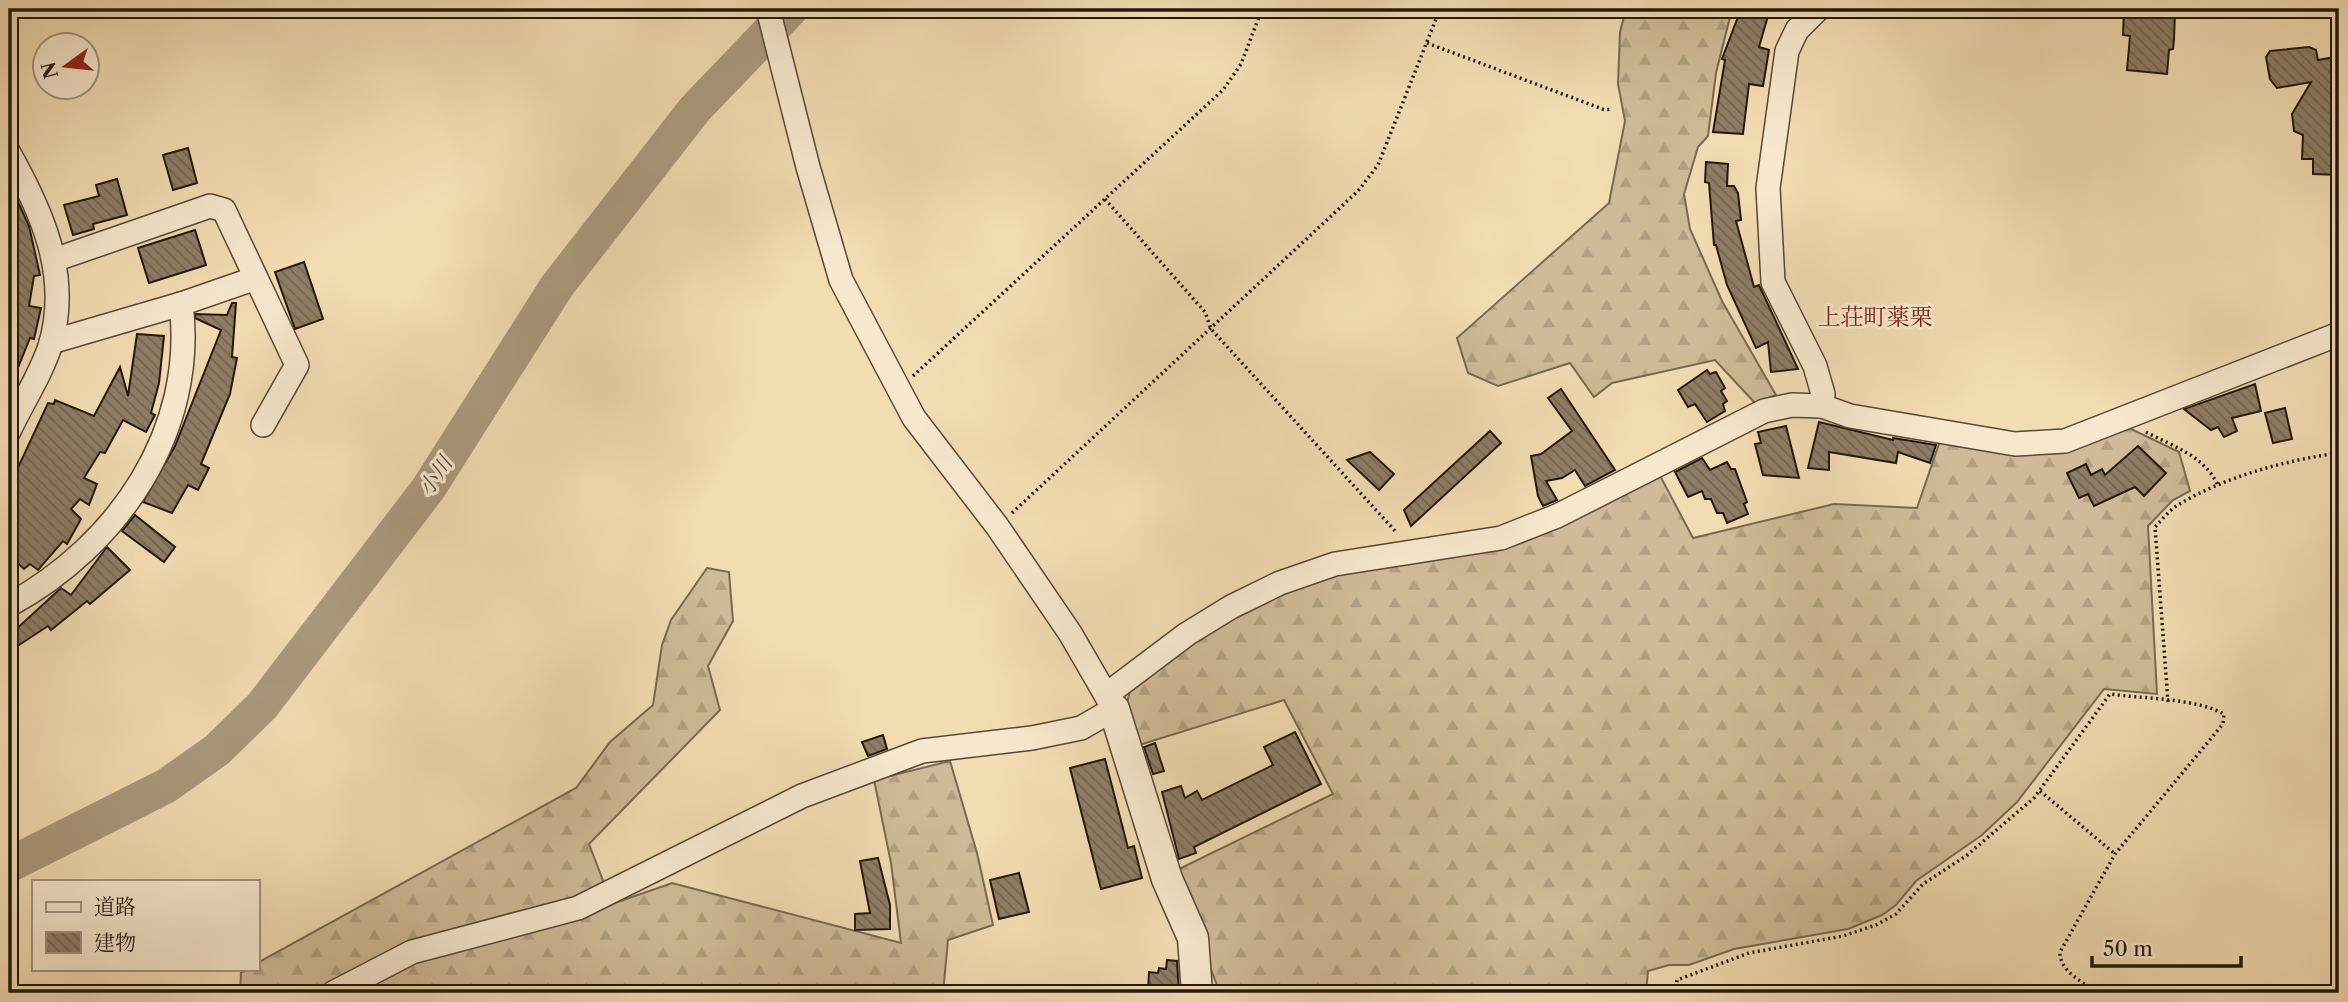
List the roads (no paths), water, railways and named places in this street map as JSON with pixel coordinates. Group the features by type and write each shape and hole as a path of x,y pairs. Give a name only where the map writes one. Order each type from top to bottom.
{"street":[{"path":"768,9 808,167 841,280 914,418 997,526 1070,633 1110,702 1167,879 1193,938 1197,993"},
{"path":"1818,9 1797,30 1787,51 1768,188 1773,282 1815,366 1823,394 1822,406"},
{"path":"9,153 34,198 54,260 58,293 51,342 9,430"},
{"path":"54,260 210,206 224,209 297,365 263,425"},
{"path":"51,342 181,304 256,278"},
{"path":"9,604 33,592 85,552 121,512 156,457 176,398 186,340 181,304"},
{"path":"333,993 412,952 578,908 803,796 922,751 1032,738 1081,728 1187,634 1231,607 1280,583 1335,565 1501,538 1557,516 1764,411 1792,405 1822,406 1850,416 2015,444 2065,441 2339,334"}],"waterway":[{"name":"小川","path":"9,865 166,786 217,750 262,706 428,489 557,286 695,109 791,9"}],"district":[{"name":"上荘町薬栗","path":"1875,317"}]}
